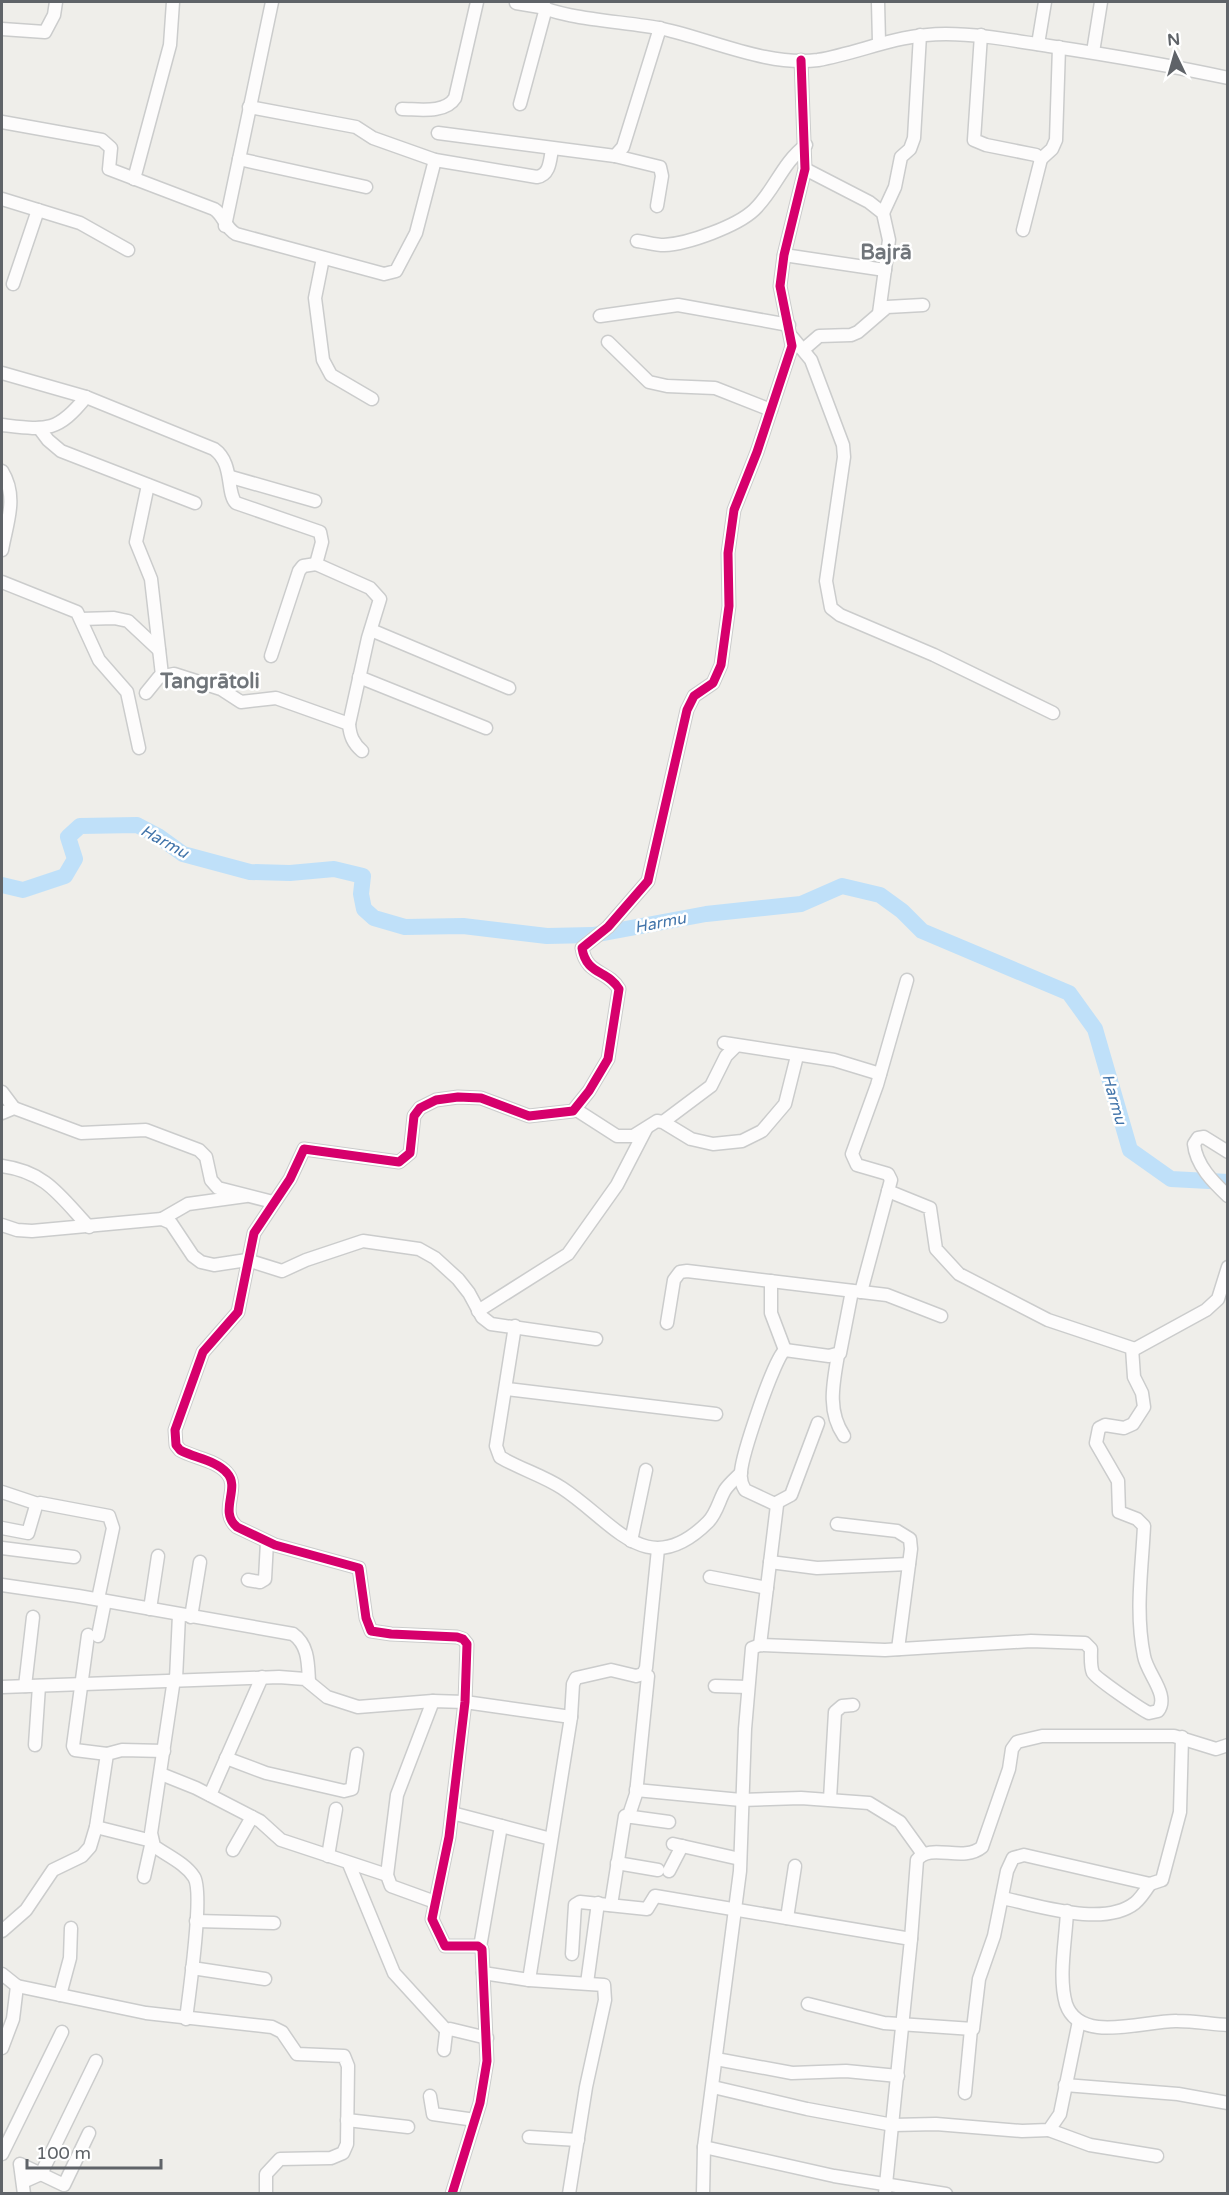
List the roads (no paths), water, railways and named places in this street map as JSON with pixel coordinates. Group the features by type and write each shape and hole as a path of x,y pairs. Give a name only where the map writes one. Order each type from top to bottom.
{"street":[{"path":"2,28 45,32 54,15 57,2"},
{"path":"134,180 171,45 172,2"},
{"path":"225,226 272,2"},
{"path":"402,110 443,108 451,105 455,98 477,2"},
{"path":"530,2 546,8"},
{"path":"878,2 879,42"},
{"path":"1038,44 1045,2"},
{"path":"1093,52 1101,2"},
{"path":"516,3 660,28 741,50 801,60 817,60 879,42 920,35 981,35 1155,62 1227,78"},
{"path":"520,104 546,8"},
{"path":"615,156 622,147 660,28"},
{"path":"884,213 895,187 901,157 910,149 914,138 920,35"},
{"path":"981,35 974,140 986,145 1036,155 1041,159"},
{"path":"1023,230 1041,159 1052,149 1056,140 1059,47"},
{"path":"801,60 806,145 805,169 784,255 780,296 791,331 814,367 843,445 844,457 826,581 831,608 840,615 934,656 1053,714"},
{"path":"249,107 357,127 372,138 435,160 537,177 547,172 552,149"},
{"path":"2,122 102,140 111,148 109,169 214,209 219,212 225,226 236,234 384,274 396,271 416,233 435,160"},
{"path":"438,133 615,156 660,167 662,176 657,206"},
{"path":"637,240 655,244 677,243 741,219 758,204 792,155 806,145"},
{"path":"238,159 366,187"},
{"path":"805,169 869,202 884,213 889,230 879,313"},
{"path":"2,199 80,223 128,250"},
{"path":"14,284 38,210"},
{"path":"784,255 885,270"},
{"path":"323,258 315,298 323,360 331,375 372,399"},
{"path":"600,316 678,305 791,331"},
{"path":"804,349 819,336 852,335 879,313 895,306 922,305"},
{"path":"480,1947 444,1945 432,1919 452,1813 465,1702 468,1655 463,1639 373,1632 366,1618 359,1568 267,1542 245,1533 233,1524 227,1508 231,1485 229,1474 220,1467 182,1451 176,1442 175,1430 203,1352 236,1316 241,1305 247,1260 254,1233 290,1179 304,1149 391,1163 405,1160 410,1153 414,1116 420,1108 429,1103 472,1096 529,1116 560,1114 575,1109 590,1091 608,1059 620,992 614,982 588,965 582,948 608,927 648,880 652,872 664,802 687,710 694,696 713,683 721,665 729,606 727,567 734,510 790,357 791,331"},
{"path":"608,342 649,382 667,386 715,388 771,410"},
{"path":"2,373 86,397 214,449 222,457 231,477 231,495 236,503 320,532 322,542 316,564"},
{"path":"2,425 39,428 52,426 66,421 86,397"},
{"path":"39,428 61,451 195,502"},
{"path":"2,471 7,480 12,502 2,550"},
{"path":"231,477 315,501"},
{"path":"148,485 136,542 151,579 162,675"},
{"path":"271,656 299,571 303,566 316,564 377,592 380,599 359,677 350,723 350,735 362,751"},
{"path":"2,582 71,607 81,619 99,660 128,692 139,748"},
{"path":"81,619 114,618 128,621 159,650"},
{"path":"371,630 509,688"},
{"path":"146,693 162,675 174,674 221,689 241,702 276,699 350,723"},
{"path":"359,677 486,728"},
{"path":"844,1436 837,1425 833,1409 832,1392 838,1355 843,1347 856,1291 891,1180 888,1174 857,1165 852,1154 880,1074 907,980"},
{"path":"575,1109 613,1135 633,1136 653,1123 663,1122 711,1086 730,1045 834,1060 880,1074"},
{"path":"663,1122 682,1135 713,1144 742,1141 758,1134 785,1104 797,1056"},
{"path":"2,1092 14,1108 81,1133 146,1130 199,1150 206,1157 211,1180 218,1188 273,1202"},
{"path":"2,1113 14,1108"},
{"path":"478,1311 568,1254 617,1185 646,1129"},
{"path":"1223,1192 1208,1175 1195,1151 1197,1139 1204,1137 1227,1152"},
{"path":"2,1166 36,1174 52,1187 89,1227"},
{"path":"888,1191 930,1208 936,1250 959,1274 1048,1320 1124,1344 1133,1350"},
{"path":"2,1225 23,1232 162,1219 188,1204 251,1195"},
{"path":"162,1219 171,1223 182,1243 201,1262 214,1265 247,1260 279,1271 363,1241 413,1248 435,1258 446,1267 469,1293 478,1311 491,1324 596,1339"},
{"path":"1133,1350 1206,1310 1218,1299 1227,1267"},
{"path":"668,1323 674,1280 680,1272 887,1294 941,1316"},
{"path":"771,1281 771,1313 785,1350"},
{"path":"515,1326 507,1389 496,1446 500,1457 560,1486 631,1541 642,1547 658,1549 675,1545 708,1521 726,1489 741,1473 762,1400 779,1357 785,1350"},
{"path":"785,1350 838,1355"},
{"path":"703,2193 704,2147 740,1859 741,1800 750,1650 760,1645 898,1649 1031,1641 1085,1643 1091,1649 1093,1673 1096,1678 1119,1691 1144,1711 1158,1711 1163,1704 1163,1697 1148,1669 1140,1629 1139,1606 1144,1526 1137,1519 1119,1512 1118,1481 1096,1443 1099,1428 1105,1425 1124,1428 1133,1424 1144,1407 1142,1393 1134,1377 1133,1350"},
{"path":"507,1389 716,1414"},
{"path":"776,1503 791,1495 818,1423"},
{"path":"631,1541 646,1470"},
{"path":"741,1473 745,1490 776,1503"},
{"path":"2,1492 38,1504 111,1518 113,1528 101,1600 80,1685 72,1746 75,1750 108,1754 122,1750 164,1751"},
{"path":"760,1645 776,1503"},
{"path":"2,1528 28,1533 38,1504"},
{"path":"837,1524 907,1535 911,1543 898,1649"},
{"path":"248,1580 260,1582 265,1579 267,1542"},
{"path":"2,1548 74,1557"},
{"path":"529,1980 571,1717 573,1684 576,1678 611,1670 636,1676 640,1676 645,1671 658,1549"},
{"path":"150,1609 158,1556"},
{"path":"144,1877 152,1841 185,1616 200,1562"},
{"path":"770,1562 817,1568 909,1564"},
{"path":"710,1576 767,1588"},
{"path":"2,1585 293,1634 299,1638 306,1652 309,1682"},
{"path":"25,1686 33,1617"},
{"path":"629,1815 636,1790 648,1676"},
{"path":"210,1795 262,1677"},
{"path":"2,1687 175,1679 302,1678 327,1697 358,1707 433,1701 465,1702 571,1717"},
{"path":"35,1745 39,1686"},
{"path":"715,1686 748,1687"},
{"path":"433,1701 397,1795 387,1875 391,1886 399,1891 435,1902"},
{"path":"830,1800 835,1712 842,1706 852,1705"},
{"path":"922,1854 961,1854 976,1851 982,1847 1005,1780 1012,1749 1017,1742 1042,1736 1182,1737 1216,1749 1227,1745"},
{"path":"965,2093 971,2029 974,2026 979,1979 994,1936 1013,1858 1024,1854 1150,1884 1162,1880 1176,1831 1181,1796 1182,1737"},
{"path":"2,1931 26,1911 53,1870 85,1853 94,1839 108,1754"},
{"path":"226,1758 266,1773 344,1791 352,1789 357,1754"},
{"path":"161,1774 210,1795 265,1823 281,1840 387,1875"},
{"path":"636,1790 741,1800 830,1800 869,1803 884,1810 900,1822 922,1854"},
{"path":"328,1856 336,1809"},
{"path":"452,1813 551,1839"},
{"path":"611,1905 625,1816 669,1822"},
{"path":"233,1851 252,1818"},
{"path":"452,2193 475,2120 485,2078 488,2038 480,1947 501,1826"},
{"path":"96,1827 152,1841"},
{"path":"152,1841 154,1846 186,1868 195,1878 196,1921 186,2019"},
{"path":"616,1863 663,1870 677,1845 740,1859"},
{"path":"885,2189 911,1939 915,1864 922,1854"},
{"path":"350,1864 394,1973 447,2031"},
{"path":"787,1918 795,1866"},
{"path":"1002,1898 1067,1911 1103,1914 1121,1910 1137,1902 1150,1884"},
{"path":"572,1954 575,1905 580,1902 598,1903 647,1909 655,1896 911,1939"},
{"path":"587,1983 598,1903"},
{"path":"1067,1911 1065,1995 1069,2010 1079,2021 1095,2028 1175,2020 1227,2025"},
{"path":"196,1921 274,1923"},
{"path":"60,1995 70,1958 70,1928"},
{"path":"192,1968 265,1978"},
{"path":"483,1973 529,1980 604,1984 605,2001 569,2193"},
{"path":"2,1974 17,1986 146,2013 272,2027 282,2032 297,2054 344,2056 348,2066 347,2144 342,2155 280,2159 266,2174 266,2193"},
{"path":"2,2048 13,2019 17,1986"},
{"path":"808,2004 873,2021 971,2029"},
{"path":"1049,2130 1060,2114 1079,2021"},
{"path":"447,2031 460,2030 488,2038"},
{"path":"444,2050 447,2031"},
{"path":"62,2032 2,2154 64,2185 89,2133"},
{"path":"716,2059 784,2072 846,2071 898,2076"},
{"path":"24,2188 41,2174 96,2061"},
{"path":"1065,2085 1178,2094 1227,2103"},
{"path":"713,2087 807,2109 893,2125 936,2124 1022,2131 1049,2130 1090,2145 1157,2156"},
{"path":"430,2096 433,2114 475,2120"},
{"path":"347,2120 408,2127"},
{"path":"529,2137 578,2140"},
{"path":"704,2147 885,2189 946,2193"},
{"path":"20,2164 24,2188"}],"waterway":[{"name":"Harmu","path":"2,885 23,890 65,876 75,859 68,837 80,826 137,825 158,836 183,854 250,872 290,873 334,869 363,876 361,894 364,909 374,918 405,927 463,926 547,936 593,935 706,914 801,904 842,886 880,895 902,911 922,931 1069,993 1095,1029 1130,1150 1171,1179 1228,1182"}],"district":[{"name":"Bajrā","path":"886,252"},
{"name":"Tangrātoli","path":"210,681"}]}
